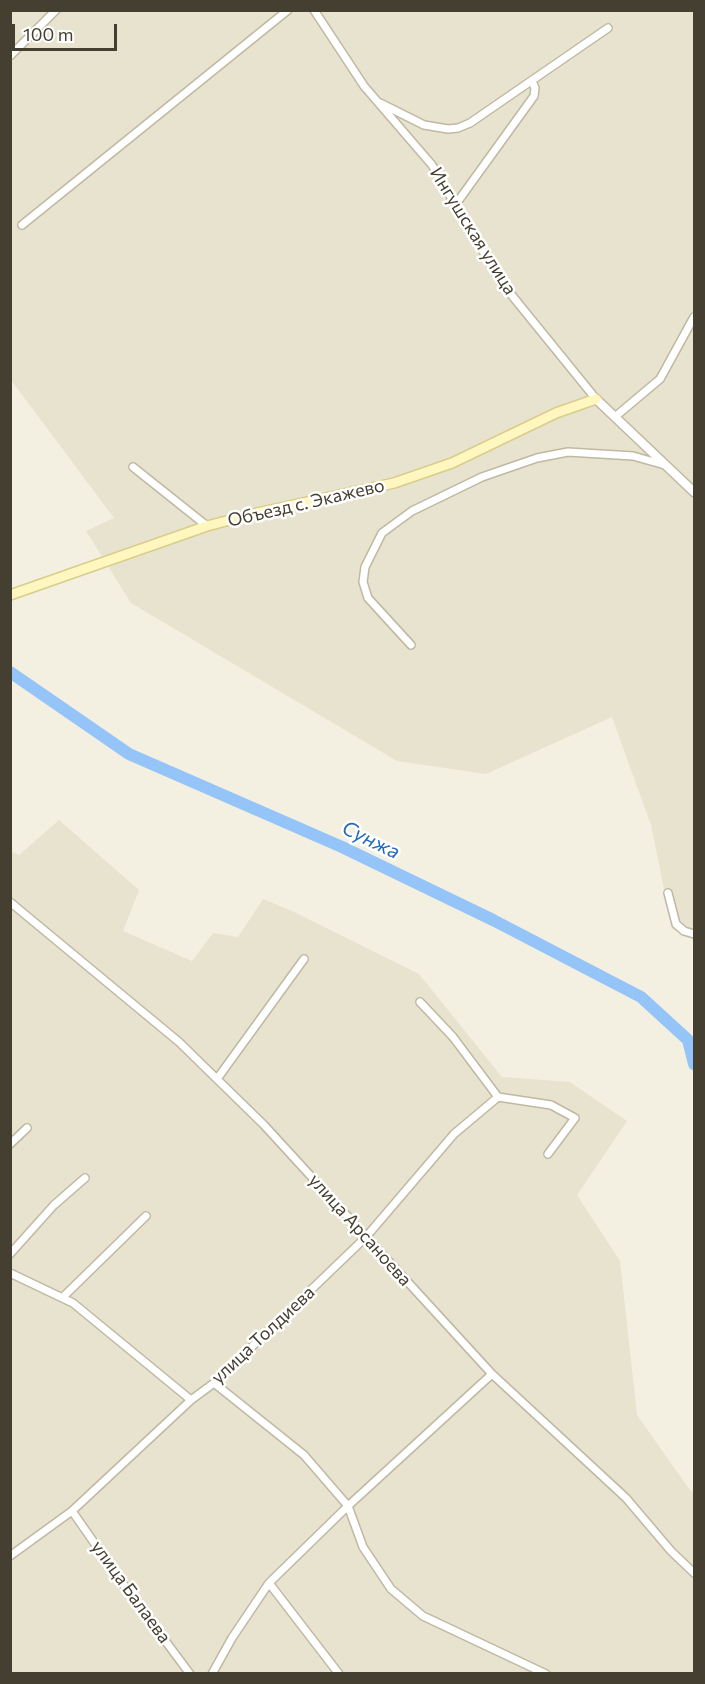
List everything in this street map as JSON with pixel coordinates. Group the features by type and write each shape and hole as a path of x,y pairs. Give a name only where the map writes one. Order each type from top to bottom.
{"main road":[{"name":"Объезд с. Экажево","path":"10,595 207,526 394,483 452,463 556,413 596,399"}],"street":[{"path":"10,56 56,10"},
{"path":"22,225 288,10"},
{"name":"Ингушская улица","path":"316,12 376,101 432,165 501,282 596,399 694,492"},
{"path":"376,101 424,125 448,129 470,123 608,27"},
{"path":"456,204 534,96 536,88 532,81"},
{"path":"616,416 660,379 694,317"},
{"path":"411,645 369,598 363,582 365,567 382,533 412,511 482,477 537,458 568,452 633,456 667,466"},
{"path":"133,467 207,526"},
{"path":"668,893 676,924 684,931 694,934"},
{"name":"улица Арсаноева","path":"10,902 179,1042 264,1125 492,1374 626,1498 671,1551 694,1573"},
{"path":"217,1079 304,959"},
{"path":"420,1002 453,1037 498,1096 551,1105 575,1118 548,1154"},
{"name":"улица Толдиева","path":"10,1556 72,1511 191,1400 214,1383 366,1237 454,1134 498,1096"},
{"path":"10,1144 27,1128"},
{"path":"10,1254 54,1205 85,1178"},
{"path":"63,1298 146,1216"},
{"path":"10,1273 73,1302 191,1400"},
{"path":"212,1674 232,1638 269,1583 348,1506 492,1374"},
{"path":"214,1383 304,1455 348,1506 363,1547 391,1589 423,1616 546,1674"},
{"name":"улица Балаева","path":"72,1511 190,1674"},
{"path":"269,1583 339,1674"}],"shaded area":[{"path":"11,11 694,11 694,940 672,929 651,825 612,717 486,774 397,761 131,603 86,531 114,518 11,380"},
{"path":"59,820 139,890 123,931 192,961 213,933 238,937 263,899 419,974 502,1077 570,1082 627,1121 577,1195 620,1261 637,1415 694,1494 694,1673 11,1673 10,851 19,855"}],"waterway":[{"name":"Сунжа","path":"10,672 129,754 342,847 493,920 641,997 688,1040 694,1064"}]}
